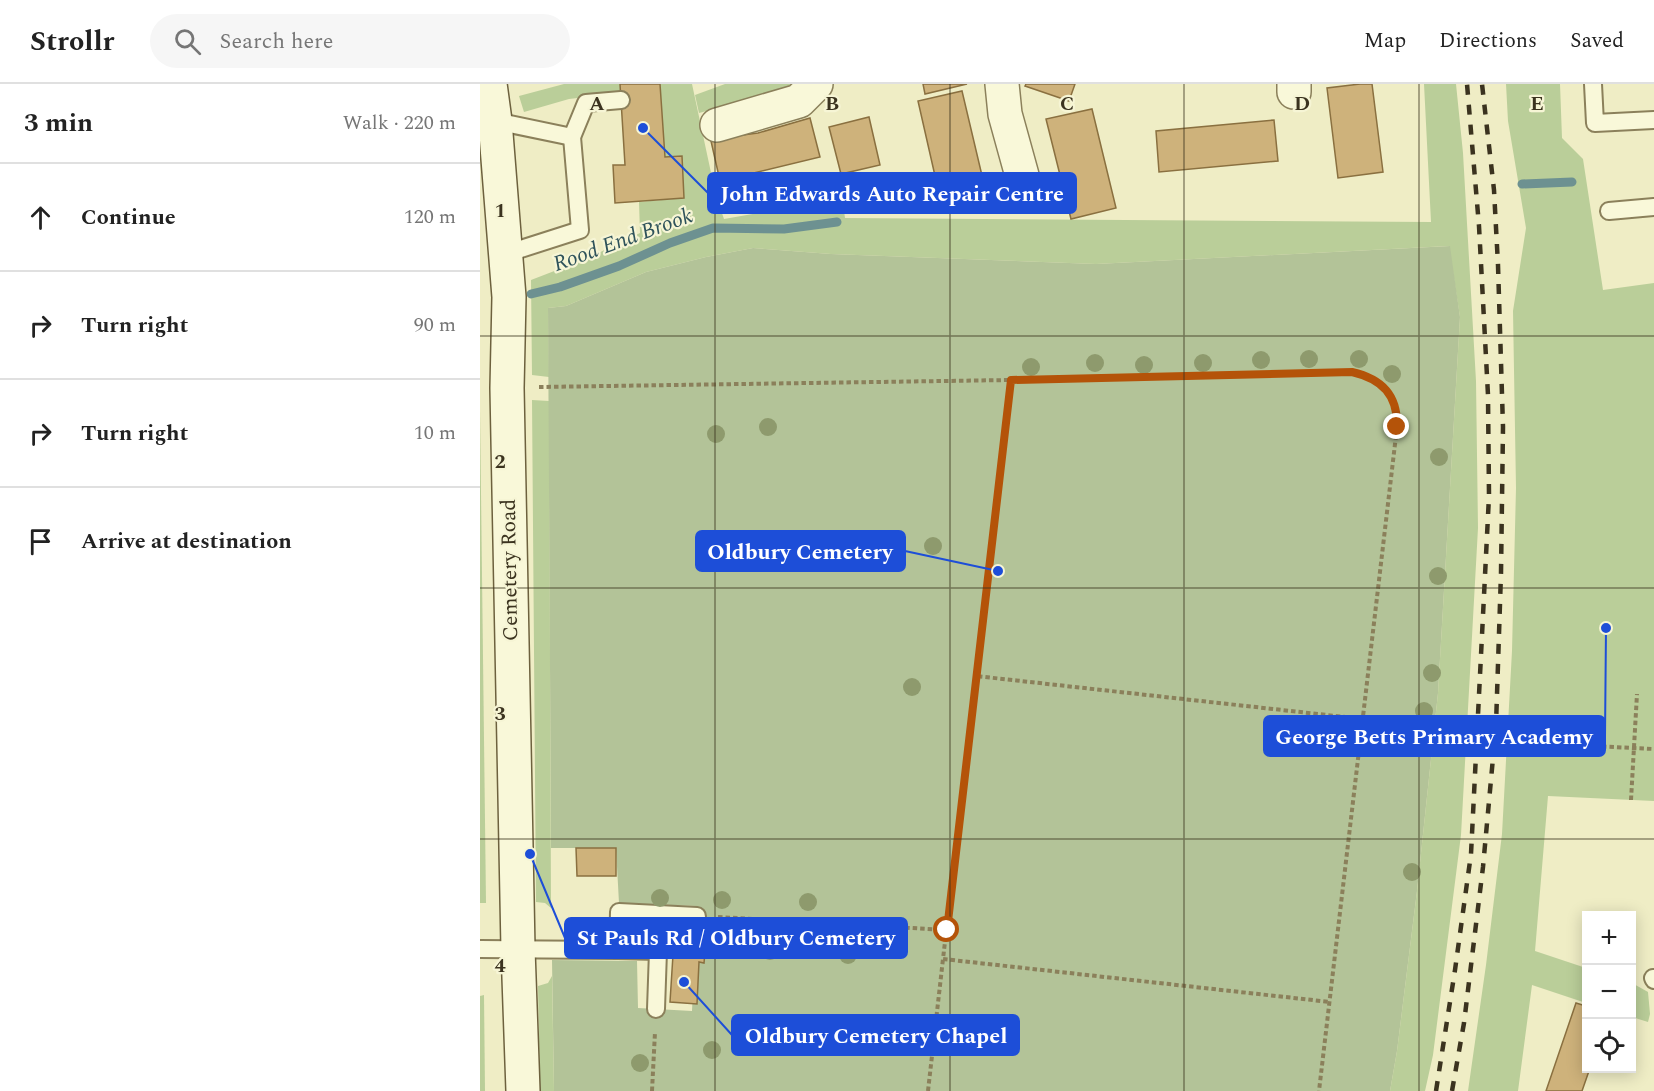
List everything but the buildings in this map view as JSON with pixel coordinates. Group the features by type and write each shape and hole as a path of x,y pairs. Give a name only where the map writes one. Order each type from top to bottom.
{"main road":[{"name":"Cemetery Road","path":"490,84 495,121 508,297 507,388 523,1091"},
{"path":"717,125 799,101 816,84"},
{"path":"1002,84 1005,114 1026,190"}],"lane":[{"path":"1593,84 1595,123 1654,120"},
{"path":"505,254 580,230 572,137 586,103 621,100"},
{"path":"495,121 572,137"},
{"path":"1609,211 1654,207"},
{"path":"618,950 620,912 697,916"},
{"path":"480,949 658,951 656,1009"}],"path":[{"path":"507,388 1352,372 1369,376 1388,390 1398,413 1397,427 1319,1091"},
{"path":"928,1091 1011,380"},
{"path":"976,676 1363,719"},
{"path":"1631,800 1637,694"},
{"path":"1572,745 1654,749"},
{"path":"697,916 947,930"},
{"path":"943,959 1330,1002"},
{"path":"652,1091 656,1009"}],"green space":[{"path":"564,84 620,84 620,93 569,99 524,112 519,96"},
{"path":"660,84 692,84 716,196 724,219 803,205 843,203 845,218 1431,222 1424,84 1456,84 1463,153 1476,381 1478,528 1461,835 1433,1055 1425,1091 1390,1091 1417,891 1438,693 1460,317 1449,246 1096,264 831,254 753,248 646,272 566,306 548,308 549,377 532,375 531,280 588,258 640,233 639,202 684,198 682,156 665,157"},
{"path":"725,84 800,84 798,87 699,113 695,95"},
{"path":"1506,84 1560,84 1562,138 1583,159 1603,290 1654,283 1654,801 1548,796 1535,951 1582,967 1582,1002 1532,985 1518,1091 1468,1091 1502,834 1512,651 1516,488 1513,311 1526,228 1508,121"},
{"path":"1450,246 1460,317 1438,693 1417,891 1390,1091 554,1091 552,960 637,961 638,1008 692,1011 697,906 619,903 616,848 551,848 548,308 566,306 646,272 753,248 831,254 1096,264"},
{"path":"532,400 549,401 551,908 545,903 536,902"},
{"path":"480,410 486,903 480,903"},
{"path":"552,976 554,1091 540,1091 538,986 548,983"},
{"path":"1636,985 1648,992 1650,1014 1648,1022 1636,1018"},
{"path":"484,995 485,1091 480,1091 480,996"}],"waterway":[{"name":"Rood End Brook","path":"1522,184 1572,182"},
{"name":"Rood End Brook","path":"531,294 560,287 619,266 670,243 713,228 784,229 837,222"}],"railway":[{"path":"1436,1091 1471,854 1489,496 1488,395 1479,226 1467,84"},
{"path":"1452,1091 1464,1023 1483,867 1496,725 1501,573 1503,427 1498,265 1494,190 1482,84"}],"place":[{"name":"John Edwards Auto Repair Centre","path":"643,128"},
{"name":"Oldbury Cemetery","path":"998,571"},
{"name":"George Betts Primary Academy","path":"1606,628"},
{"name":"St Pauls Rd / Oldbury Cemetery","path":"530,854"},
{"name":"Oldbury Cemetery Chapel","path":"684,982"}],"route":[{"path":"947,930 1011,380 1352,372 1369,376 1388,390 1398,413 1397,427"}]}
